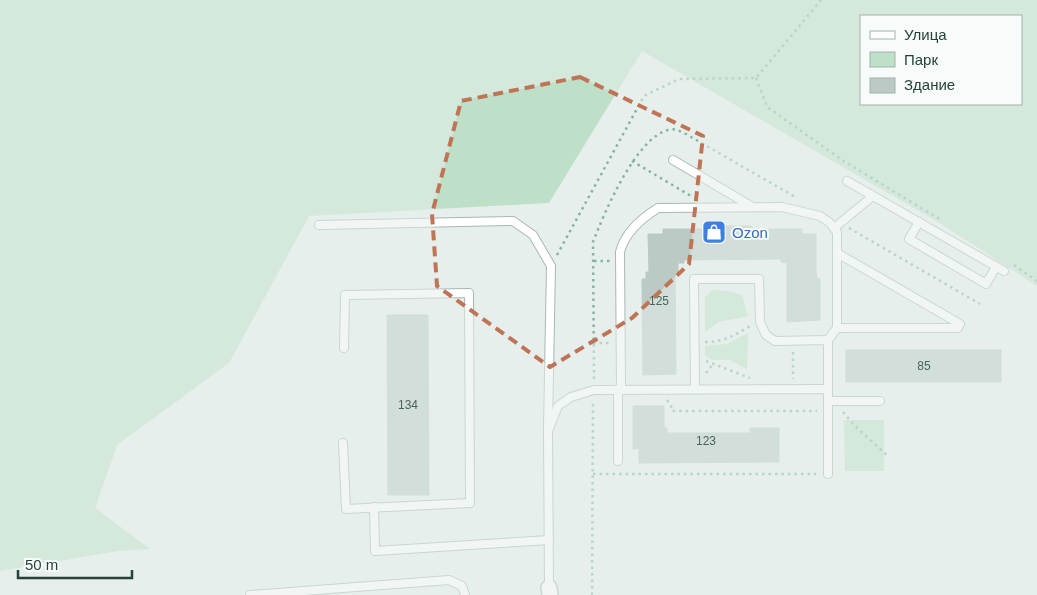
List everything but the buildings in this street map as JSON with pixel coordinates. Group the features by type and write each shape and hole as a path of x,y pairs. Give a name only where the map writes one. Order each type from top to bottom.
{"lane":[{"path":"674,160 753,207"},
{"path":"847,181 1004,271"},
{"path":"834,228 873,196"},
{"path":"618,461 620,252 622,243 646,216 658,208 782,207 820,216 830,223 837,232 838,328 828,340 828,389 831,401 828,410 828,474"},
{"path":"319,225 514,220 533,235 551,266 548,431 549,591"},
{"path":"919,222 909,239 943,259 986,284 996,267"},
{"path":"837,253 960,324 958,328 838,328"},
{"path":"695,389 694,279 759,279 760,322 766,335 775,340 828,340"},
{"path":"343,444 346,509 470,503 469,292 345,295 344,348"},
{"path":"548,431 558,406 571,398 594,390 828,389"},
{"path":"831,401 880,401"},
{"path":"374,507 375,551 549,540"},
{"path":"250,595 449,580 462,586 465,595"}],"path":[{"path":"551,266 644,96 679,79 756,78 821,0"},
{"path":"756,78 767,106 842,160 944,222"},
{"path":"632,161 710,208"},
{"path":"1012,264 1037,281"},
{"path":"695,340 705,342 725,340 742,332 749,326"},
{"path":"793,340 793,389"},
{"path":"695,357 750,378 771,389"},
{"path":"592,595 594,390"},
{"path":"831,401 889,457"},
{"path":"672,411 828,410"},
{"path":"593,474 828,474"}],"highlighted area":[{"path":"580,77 703,136 689,264 632,318 550,367 437,286 432,214 461,101"}],"green space":[{"path":"0,0 1037,0 1037,286 938,222 642,51 549,203 309,216 229,363 117,445 95,508 150,549 118,551 0,571"},
{"path":"712,290 728,291 742,295 748,316 719,322 705,332 705,297"},
{"path":"748,333 747,369 729,360 712,360 705,355 705,346 727,344"},
{"path":"844,420 884,420 884,471 845,471"}],"place":[{"name":"Ozon","path":"714,232"}]}
